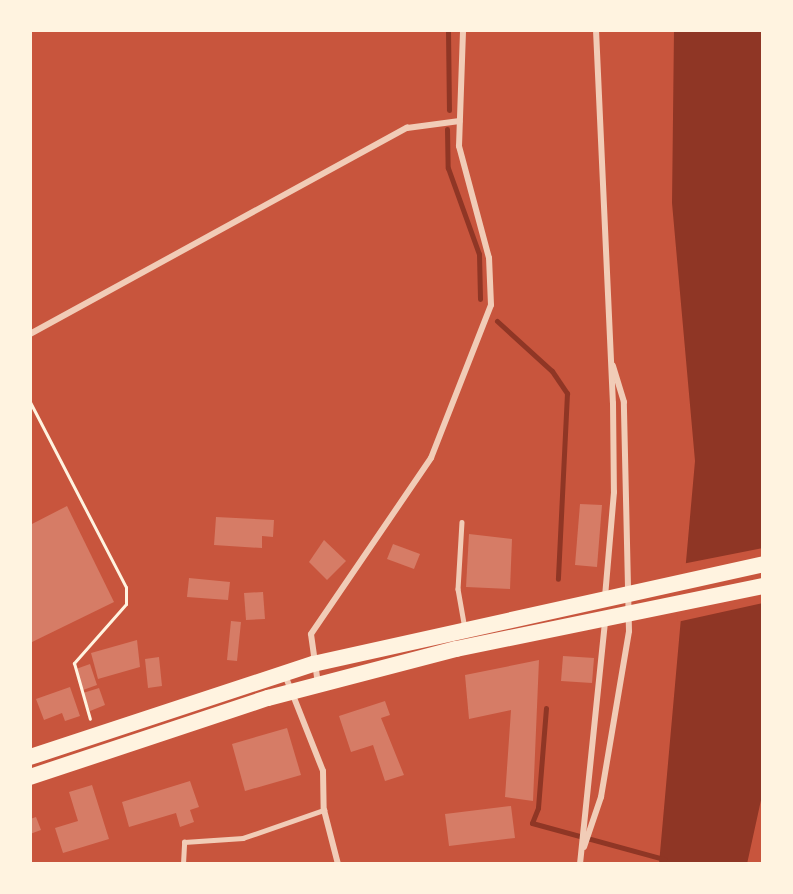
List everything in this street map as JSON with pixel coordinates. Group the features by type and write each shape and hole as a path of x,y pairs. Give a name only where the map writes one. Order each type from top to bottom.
{"highway":[{"path":"30,757 313,664 465,627 763,564"},
{"path":"30,777 290,692 608,617 763,586"}],"street":[{"path":"318,685 313,664 311,634 431,458 491,305 489,258 459,146 463,30"},
{"path":"580,864 608,617 615,492 596,30"},
{"path":"30,334 407,128 460,121"},
{"path":"581,856 601,798 629,631 624,402 609,351"},
{"path":"284,672 322,771 324,810 338,864"}],"lane":[{"path":"462,522 458,589 465,627"},
{"path":"183,864 184,842 243,838 324,810"}],"path":[{"path":"30,402 126,587 126,604 74,663 90,719"}],"shaded area":[{"path":"674,30 763,30 763,791 747,864 659,864 695,461 672,203"}],"pier":[{"path":"763,548 763,603 677,622 682,564"}],"building":[{"path":"580,504 602,505 597,567 575,565"},
{"path":"67,506 114,602 30,643 30,525"},
{"path":"216,517 274,520 273,537 262,536 262,548 214,545"},
{"path":"469,534 512,539 510,589 466,587"},
{"path":"324,540 346,561 327,580 309,562"},
{"path":"393,544 420,554 414,569 387,559"},
{"path":"189,578 230,582 228,600 187,597"},
{"path":"263,592 265,619 246,620 244,593"},
{"path":"231,621 241,622 237,661 227,660"},
{"path":"137,640 140,667 98,679 91,653"},
{"path":"563,656 594,658 592,683 561,681"},
{"path":"159,657 162,686 148,688 145,659"},
{"path":"539,660 533,801 505,797 511,710 469,719 465,675"},
{"path":"90,664 97,685 83,690 76,669"},
{"path":"70,687 80,716 65,721 62,713 44,720 36,699"},
{"path":"99,688 105,705 90,711 83,693"},
{"path":"385,701 390,715 381,718 404,775 385,781 373,745 351,752 339,716"},
{"path":"287,728 301,775 245,791 232,744"},
{"path":"190,781 199,807 190,810 194,822 180,827 176,813 129,827 122,802"},
{"path":"92,785 109,839 63,853 55,828 78,821 69,792"},
{"path":"511,806 515,838 449,846 445,814"},
{"path":"36,817 41,830 30,834 30,819"}],"waterway":[{"path":"448,30 449,110"},
{"path":"447,129 448,168 479,254 480,299"},
{"path":"497,321 552,371 567,393 558,579"},
{"path":"546,708 538,808 532,823 664,859"}]}
